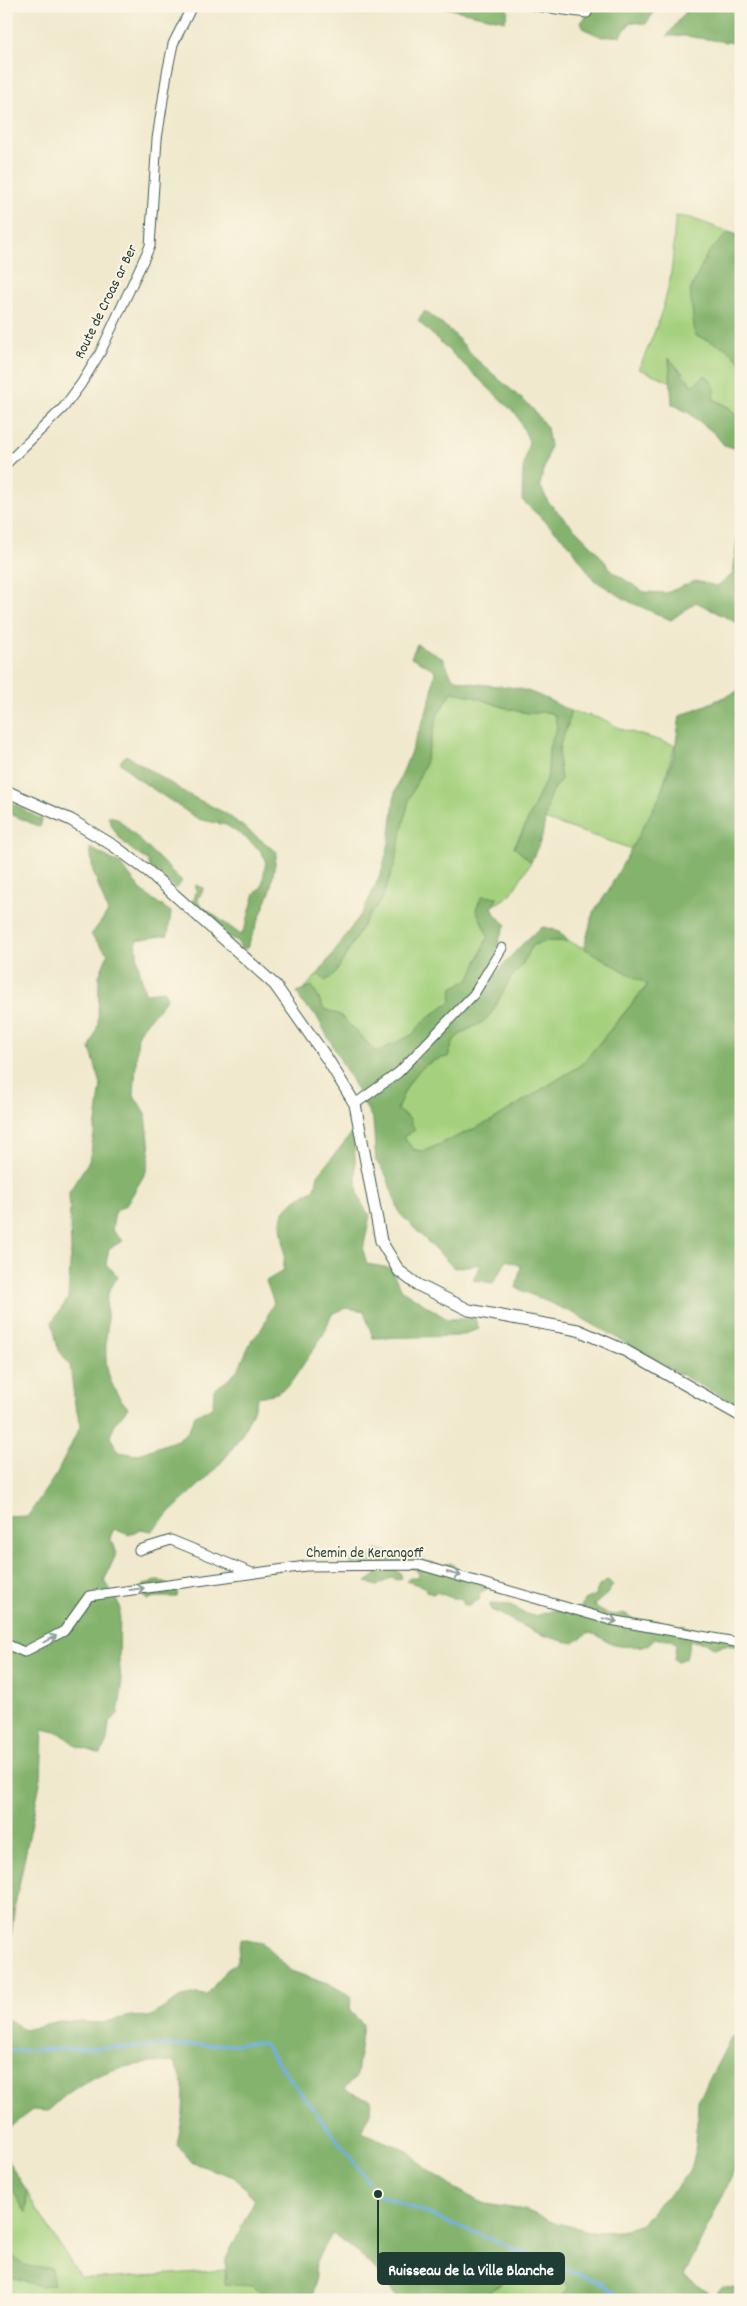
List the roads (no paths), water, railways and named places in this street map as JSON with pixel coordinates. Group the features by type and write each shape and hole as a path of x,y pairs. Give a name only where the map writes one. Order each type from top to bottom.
{"street":[{"name":"Route de Croas ar Ber","path":"6,464 64,407 81,384 100,353 150,246 157,139 167,73 173,44 192,6"},
{"path":"535,6 587,13"},
{"path":"6,791 94,833 148,871 275,985 328,1060 355,1104 382,1241 399,1271 418,1285 469,1310 578,1330 624,1350 741,1416"},
{"path":"355,1104 398,1073 474,994 502,948"},
{"path":"139,1550 171,1540 252,1573"},
{"name":"Chemin de Kerangoff","path":"6,1644 24,1652 64,1631 89,1596 306,1566 420,1565 610,1620 741,1643"}],"waterway":[{"path":"6,2051 263,2043 378,2194 602,2284 624,2300"}],"place":[{"name":"Ruisseau de la Ville Blanche","path":"378,2194"}]}
